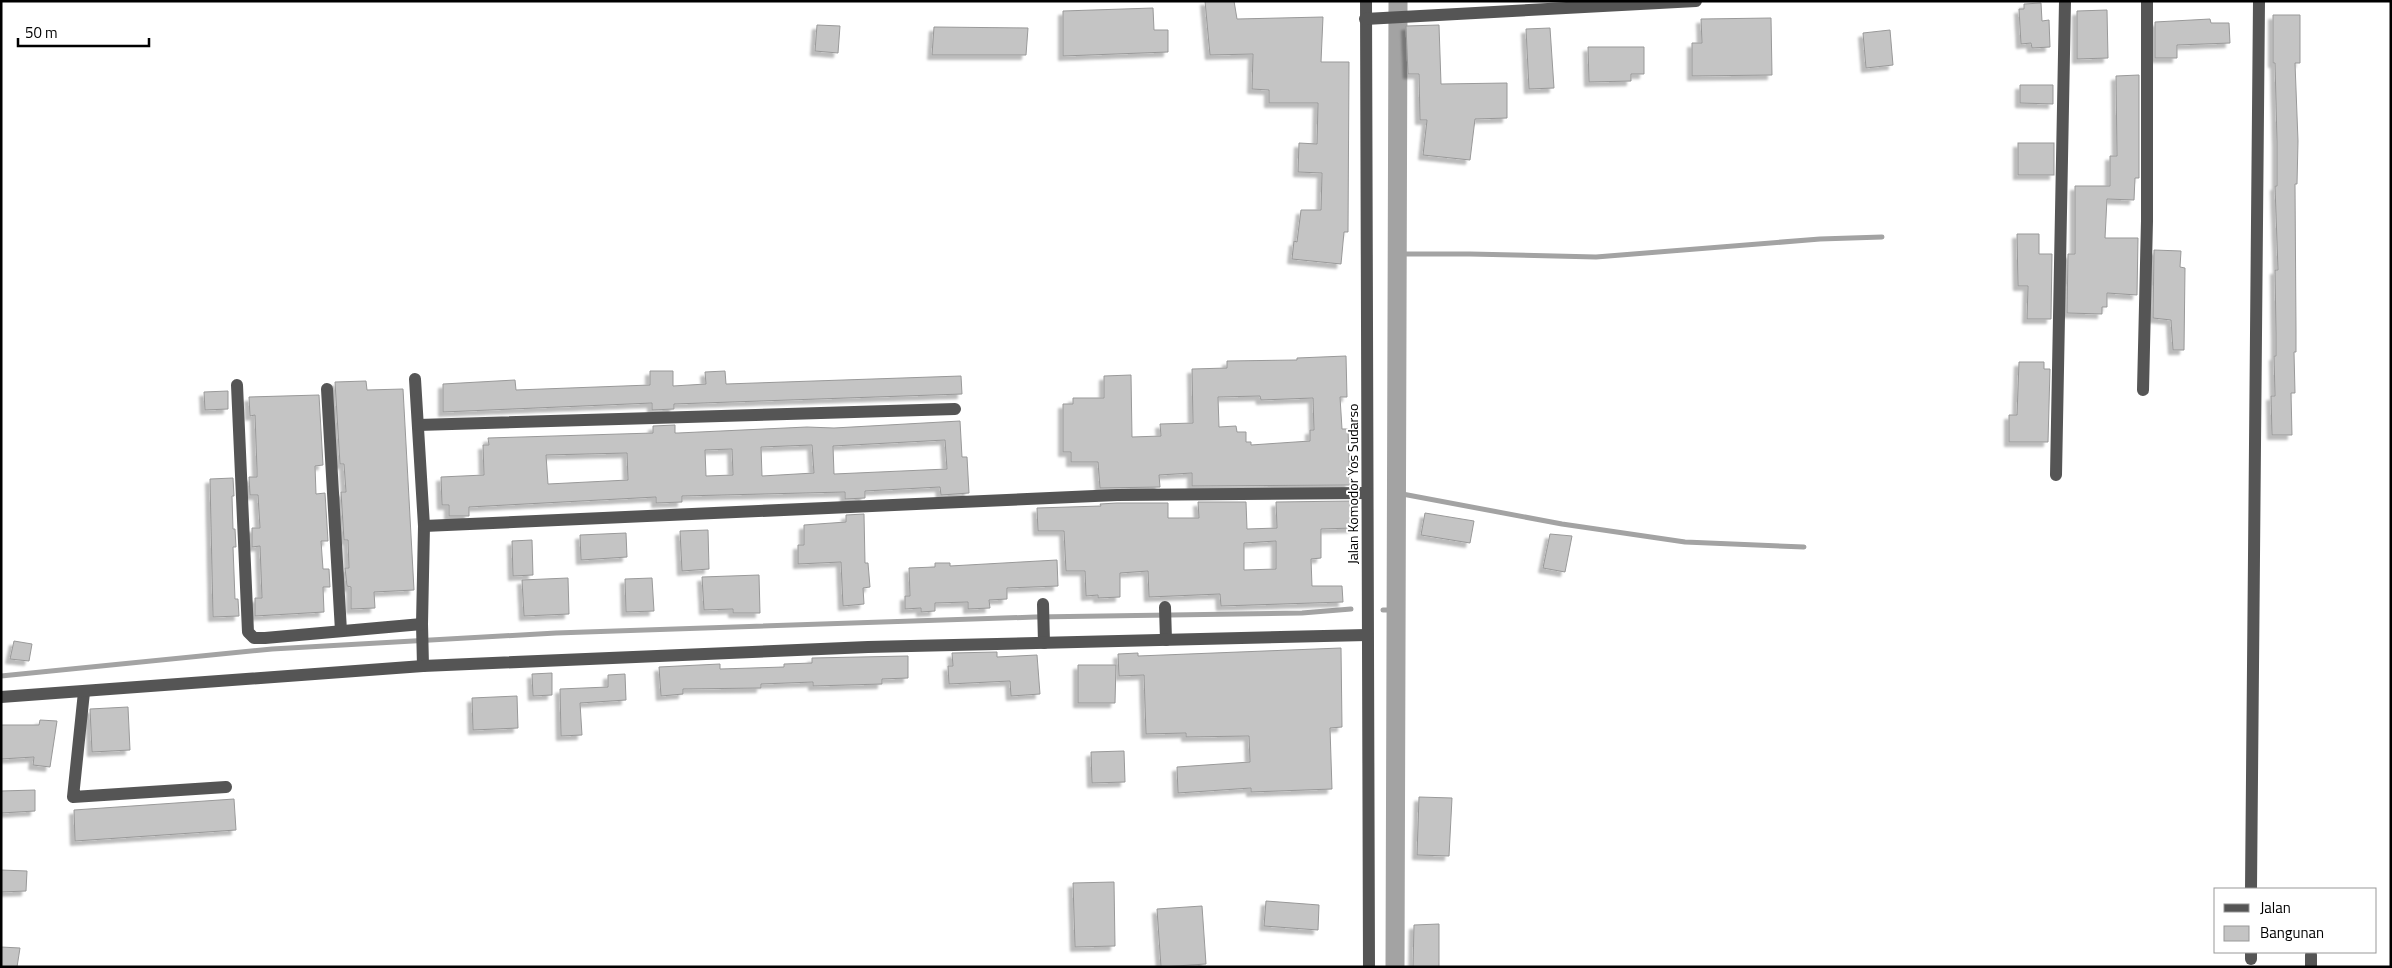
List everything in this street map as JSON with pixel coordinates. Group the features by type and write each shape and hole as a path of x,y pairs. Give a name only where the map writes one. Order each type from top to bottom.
{"street":[{"name":"Jalan Komodor Yos Sudarso","path":"1366,1 1372,18 1367,493 1368,967"},
{"path":"1372,18 1696,1"},
{"path":"2056,475 2065,1"},
{"path":"2143,390 2147,211 2147,1"},
{"path":"2251,888 2259,1"},
{"path":"415,378 424,526 423,660"},
{"path":"237,385 248,632 254,638 265,638 341,631 422,631"},
{"path":"327,389 341,631"},
{"path":"418,425 955,409"},
{"path":"424,526 1116,495 1367,493"},
{"path":"1043,604 1044,643"},
{"path":"1165,607 1166,640"},
{"path":"1,697 84,692 423,660 1367,635"},
{"path":"84,692 73,797 226,787"}],"building":[{"path":"1205,1 1234,1 1237,19 1323,17 1321,62 1349,62 1348,232 1344,232 1341,264 1292,259 1294,241 1297,242 1301,210 1321,210 1322,173 1298,172 1299,143 1317,144 1318,103 1269,103 1269,90 1252,89 1253,54 1210,55"},
{"path":"2041,3 2042,21 2049,20 2050,47 2032,48 2031,43 2021,44 2019,9 2024,9 2024,4"},
{"path":"1153,8 1154,30 1168,30 1168,52 1063,56 1063,11"},
{"path":"2107,10 2108,58 2077,59 2077,11"},
{"path":"2273,15 2300,15 2300,63 2295,63 2298,141 2297,184 2295,184 2296,352 2294,352 2295,393 2291,393 2292,435 2272,435 2271,396 2275,396 2274,356 2276,356 2275,270 2278,270 2275,186 2277,186 2277,142 2275,63 2273,63"},
{"path":"1771,18 1772,75 1692,76 1692,43 1702,43 1701,19"},
{"path":"2210,19 2211,23 2229,23 2230,43 2177,45 2177,58 2155,58 2155,22"},
{"path":"817,25 840,26 838,53 815,51"},
{"path":"1439,25 1441,84 1507,83 1507,118 1475,119 1470,160 1423,155 1427,120 1420,120 1419,74 1408,74 1406,26"},
{"path":"934,27 1028,28 1026,55 932,55"},
{"path":"1550,28 1554,88 1529,89 1526,29"},
{"path":"1890,30 1893,65 1866,68 1863,33"},
{"path":"1588,47 1644,47 1644,74 1631,74 1631,81 1589,82"},
{"path":"2139,75 2139,178 2135,178 2134,200 2107,199 2105,238 2138,238 2137,295 2107,293 2107,307 2102,307 2102,314 2067,313 2068,254 2075,254 2075,186 2110,186 2110,156 2117,156 2116,76"},
{"path":"2020,85 2053,85 2053,104 2020,103"},
{"path":"2018,143 2054,143 2054,175 2018,175"},
{"path":"2017,234 2039,234 2039,254 2052,254 2051,319 2027,319 2028,286 2018,286"},
{"path":"2154,250 2181,251 2180,267 2185,268 2184,350 2173,350 2171,320 2153,318"},
{"path":"1346,356 1347,397 1340,397 1342,429 1348,429 1350,485 1192,486 1192,473 1159,475 1160,487 1100,488 1098,462 1071,462 1071,452 1063,452 1063,404 1073,404 1073,398 1104,398 1104,376 1131,375 1132,437 1161,436 1160,424 1193,423 1192,369 1227,368 1227,361 1297,360 1297,358","holes":["1260,396 1261,400 1313,398 1314,430 1310,430 1310,441 1251,445 1251,442 1246,442 1246,432 1237,432 1236,426 1219,427 1218,397"]},
{"path":"2019,362 2044,362 2044,369 2050,369 2048,442 2009,442 2009,415 2017,415"},
{"path":"650,371 673,371 673,386 706,384 705,372 725,371 726,384 961,376 962,394 674,404 674,409 652,410 652,403 443,412 443,384 515,380 516,390 650,385"},
{"path":"366,381 367,390 403,389 414,590 374,592 375,608 351,609 351,587 347,586 345,568 349,568 348,540 344,540 341,492 346,492 344,464 340,464 335,382"},
{"path":"228,391 228,409 205,410 204,392"},
{"path":"319,395 323,465 315,466 316,494 325,493 328,541 321,541 323,569 329,569 330,587 323,587 324,612 255,616 255,598 262,598 260,546 252,547 252,528 260,528 258,495 250,495 249,477 257,477 257,470 255,415 250,416 249,397"},
{"path":"960,421 962,457 967,457 969,493 941,495 940,487 865,491 865,498 845,499 845,492 682,496 682,502 656,503 656,497 469,507 469,516 449,516 449,505 442,505 441,477 484,475 483,445 489,445 488,438 653,433 653,426 675,425 675,433 807,427 834,428","holes":["945,440 947,469 834,474 833,446","812,445 814,473 762,476 761,447","732,449 733,475 706,476 705,450","627,453 628,480 548,484 546,455"]},
{"path":"233,478 233,529 235,529 236,547 233,547 235,599 238,599 239,616 213,617 210,479"},
{"path":"1352,501 1353,528 1321,529 1321,558 1311,559 1312,586 1342,586 1343,602 1221,606 1220,594 1149,597 1148,571 1120,573 1120,597 1098,598 1098,595 1086,596 1085,571 1066,571 1064,531 1038,531 1037,508 1101,506 1100,504 1117,503 1168,503 1168,518 1199,518 1198,502 1246,502 1247,529 1277,528 1276,502","holes":["1276,541 1276,569 1244,570 1244,543"]},
{"path":"1425,513 1474,521 1470,543 1421,535"},
{"path":"864,514 865,563 868,563 870,587 863,588 864,604 843,606 841,562 798,564 798,545 804,545 804,525 846,522 846,515"},
{"path":"708,530 709,569 682,571 680,531"},
{"path":"626,533 627,557 581,560 580,535"},
{"path":"1550,534 1572,536 1565,572 1543,568"},
{"path":"532,540 533,575 513,576 512,541"},
{"path":"1057,560 1058,586 1007,588 1007,599 989,600 990,608 968,609 968,602 935,603 935,611 921,612 921,608 905,609 905,596 910,596 909,568 935,567 935,563 950,563 950,566"},
{"path":"759,575 760,613 733,613 733,609 704,610 702,577"},
{"path":"568,578 569,614 524,616 522,580"},
{"path":"652,578 654,611 626,612 625,579"},
{"path":"14,641 32,644 29,661 10,659"},
{"path":"1341,648 1342,727 1330,728 1332,789 1251,792 1251,788 1178,793 1177,767 1250,762 1249,736 1186,737 1186,733 1146,734 1144,675 1119,676 1118,654 1138,653 1138,656"},
{"path":"997,652 997,657 1037,655 1040,694 1011,696 1010,681 949,684 948,666 953,666 952,653"},
{"path":"908,656 908,678 882,679 882,684 813,686 813,682 761,684 761,688 683,689 683,694 661,696 659,667 720,664 720,669 784,667 784,664 812,663 812,658"},
{"path":"1078,665 1116,665 1115,703 1078,703"},
{"path":"552,673 552,695 533,696 532,674"},
{"path":"625,674 626,700 580,703 582,735 561,736 560,689 608,687 608,675"},
{"path":"517,696 518,728 473,730 472,698"},
{"path":"128,707 130,750 92,752 90,709"},
{"path":"40,720 57,721 50,767 33,765 34,757 1,759 1,725 39,725"},
{"path":"1124,751 1125,782 1092,783 1091,752"},
{"path":"35,790 35,811 1,813 1,791"},
{"path":"1419,797 1452,798 1449,856 1417,855"},
{"path":"234,799 236,830 75,841 74,810"},
{"path":"1,870 27,871 26,891 1,892"},
{"path":"1114,882 1115,946 1075,947 1073,883"},
{"path":"1266,901 1319,905 1318,930 1264,926"},
{"path":"1202,906 1206,964 1161,967 1157,909"},
{"path":"1439,924 1439,967 1413,967 1414,925"},
{"path":"1,947 20,948 17,967 1,967"}],"waterway":[{"path":"1395,967 1398,1"},
{"path":"1398,254 1596,257 1820,239 1882,237"},
{"path":"1397,493 1562,524 1685,542 1804,547"},
{"path":"1,676 272,649 556,633 1035,617 1302,613 1351,609"},
{"path":"1383,610 1396,610"}]}
